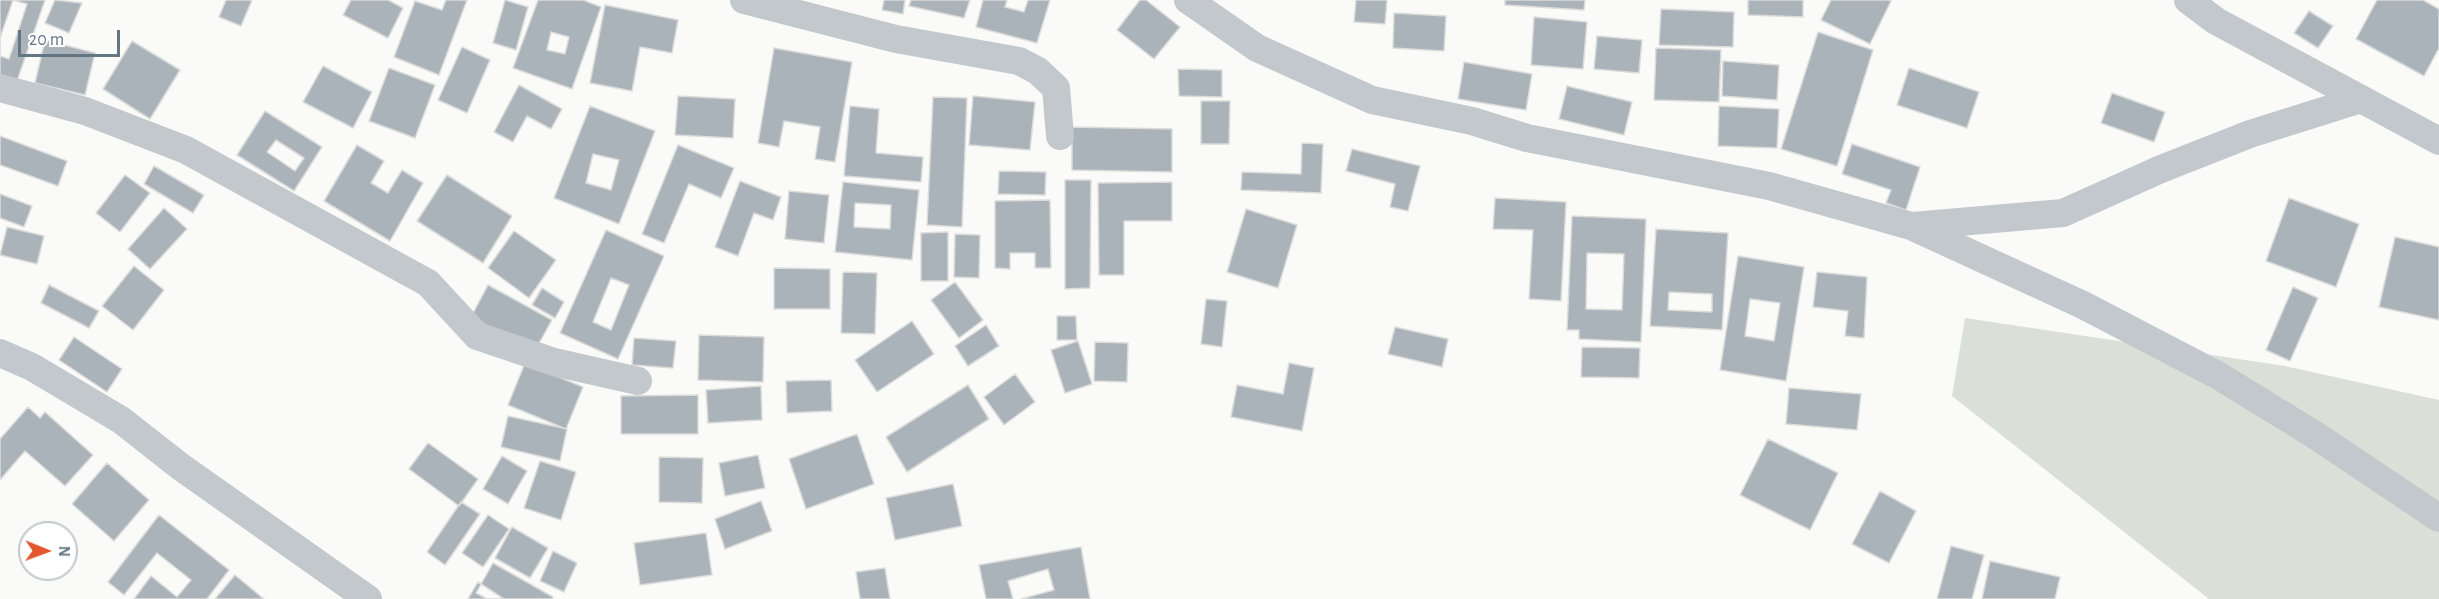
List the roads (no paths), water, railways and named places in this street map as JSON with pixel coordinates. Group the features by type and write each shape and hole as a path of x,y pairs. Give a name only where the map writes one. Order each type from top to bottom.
{"street":[{"path":"744,0 896,39 1019,61 1038,70 1056,88 1060,136"},
{"path":"1188,0 1257,48 1372,100 1472,121 1527,138 1769,186 1911,226 2083,305 2219,376 2315,435 2439,518"},
{"path":"2188,0 2216,21 2358,100 2439,141"},
{"path":"0,88 85,111 186,150 428,283 477,336 554,362 638,381"},
{"path":"1911,226 2063,213 2161,169 2250,134 2358,100"},
{"path":"0,353 32,367 121,420 181,467 368,599"}]}
